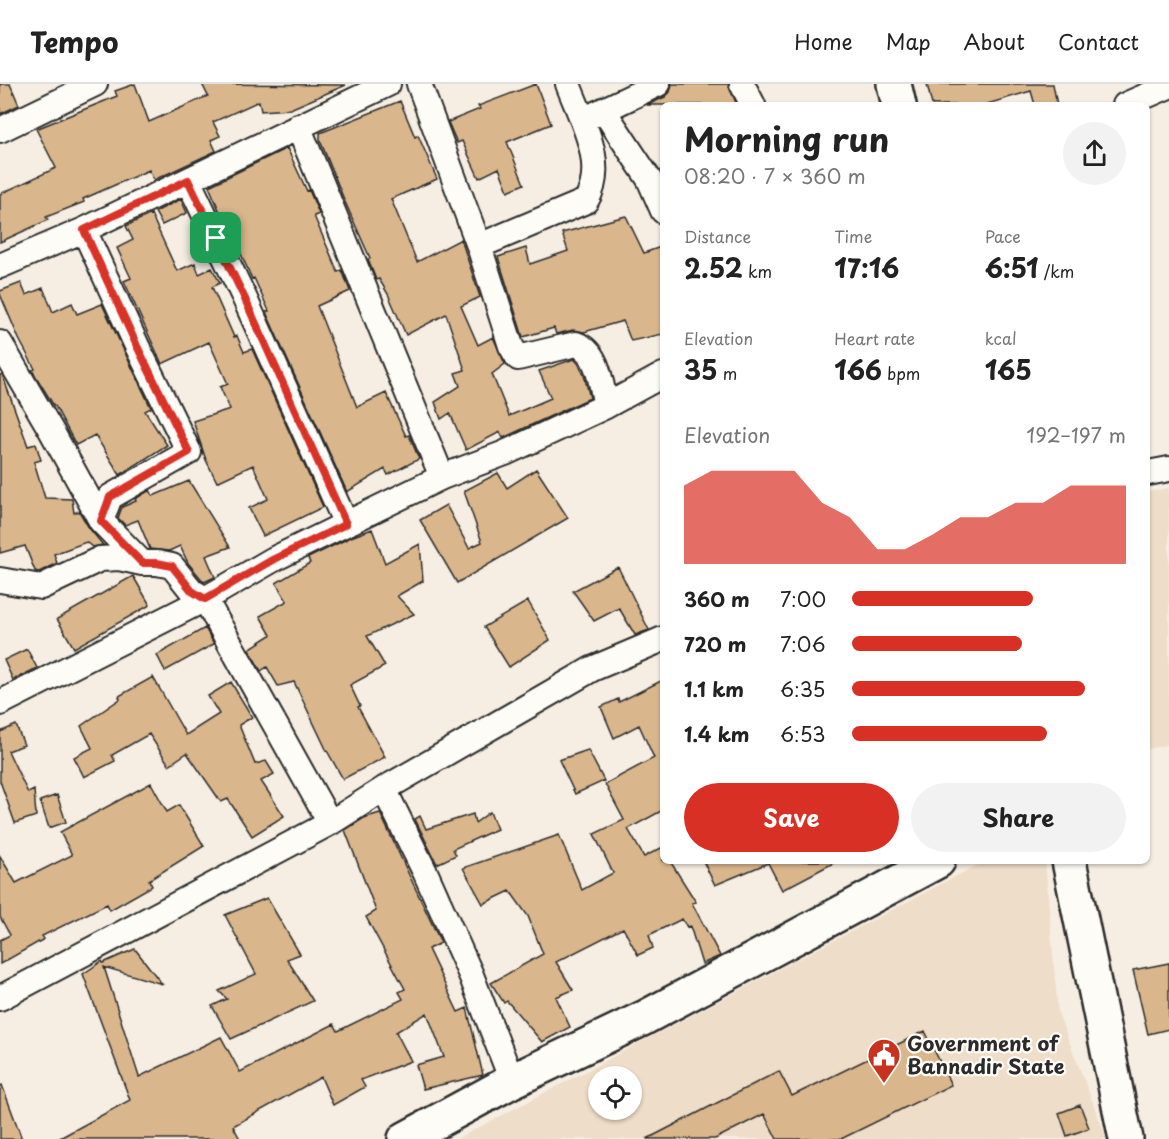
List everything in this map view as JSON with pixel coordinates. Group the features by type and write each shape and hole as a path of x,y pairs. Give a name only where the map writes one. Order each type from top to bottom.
{"street":[{"path":"0,129 95,84"},
{"path":"0,266 84,230 388,84"},
{"path":"418,84 478,246 511,346 518,358 576,344 584,347 593,358 606,406"},
{"path":"478,246 586,201 592,191 595,176 593,154 568,84"},
{"path":"581,120 658,84"},
{"path":"742,84 751,102"},
{"path":"894,84 898,102"},
{"path":"1132,102 1169,86"},
{"path":"604,111 649,179 660,204"},
{"path":"298,126 442,477"},
{"path":"188,180 244,297 346,524"},
{"path":"84,230 189,452 110,497 101,521"},
{"path":"0,342 101,521 142,563"},
{"path":"0,703 205,599 274,559 442,477 505,453 606,406 660,377"},
{"path":"1150,473 1169,469"},
{"path":"0,580 41,587 100,560 119,558 172,566 192,591 205,599 330,823"},
{"path":"0,998 330,823 384,789 592,669 660,640"},
{"path":"384,789 426,874 471,975 512,1081"},
{"path":"405,1139 512,1081 644,1018 932,864"},
{"path":"1070,864 1126,1139"}],"shaded area":[{"path":"1169,488 1169,744 1150,749 1150,492"},
{"path":"979,864 1045,864 1058,1013 1107,1139 457,1139 588,1070 588,1120 642,1120 642,1066 596,1066"}],"building":[{"path":"0,84 10,84 19,105 0,114"},
{"path":"135,84 149,122 208,96 202,84 346,85 290,109 261,111 259,101 213,122 220,136 211,140 216,151 154,180 149,170 83,199 84,202 46,217 48,220 0,242 0,194 56,168 36,129 117,96 115,91"},
{"path":"536,84 551,124 507,142 524,184 508,191 499,168 479,178 462,141 457,143 448,122 480,109 478,106"},
{"path":"672,84 728,84 736,102 660,102 660,105 647,105 665,97 670,92"},
{"path":"927,84 1053,84 1056,102 1034,102 1031,91 994,102 931,102"},
{"path":"400,101 415,137 418,135 437,179 391,199 417,262 461,239 480,297 461,306 478,345 493,337 505,364 492,374 509,416 551,398 539,371 574,359 584,375 590,398 503,438 500,432 466,450 450,413 441,419 435,402 460,386 455,373 465,370 446,314 406,335 388,294 379,279 376,280 368,259 370,258 320,140 320,133"},
{"path":"287,148 319,214 314,216 338,272 342,270 350,291 317,306 357,407 386,393 419,459 388,475 385,469 347,492 266,312 269,311 228,224 225,224 209,186"},
{"path":"181,199 187,213 162,225 155,212"},
{"path":"151,214 177,271 195,263 199,274 212,268 220,283 212,287 234,337 237,336 244,352 252,349 323,507 263,536 249,508 268,499 253,465 217,482 206,460 193,421 230,409 220,387 228,384 209,342 162,364 124,281 131,278 117,248 133,240 126,226"},
{"path":"626,216 644,253 660,247 660,335 631,341 623,321 584,332 573,330 556,334 554,328 523,337 498,257 526,248 530,264 568,251 562,233"},
{"path":"21,283 26,295 43,288 53,312 72,303 77,314 102,304 151,408 145,411 167,445 120,475 95,435 76,445 32,370 35,369 19,339 0,294 0,291"},
{"path":"2,374 28,446 36,444 41,460 34,462 45,498 72,499 74,513 79,511 103,545 92,547 86,542 54,554 57,563 39,572 35,571 25,546 0,553 0,375"},
{"path":"536,469 568,518 457,583 420,520 446,505 469,548 482,542 464,491 498,473 507,488"},
{"path":"189,481 230,547 206,556 215,577 204,582 188,563 180,546 169,551 150,549 138,520 125,525 118,518 122,507 136,501 135,499 150,490 153,496"},
{"path":"372,529 385,563 420,544 423,581 397,596 414,614 367,636 385,666 350,685 360,706 358,707 385,757 343,779 294,682 278,686 267,667 261,671 249,649 271,635 260,616 287,601 276,583 310,563 308,558"},
{"path":"618,567 649,630 635,635 619,608 594,621 573,591"},
{"path":"133,576 150,605 74,648 57,619"},
{"path":"528,601 550,640 509,667 484,627"},
{"path":"205,628 214,644 165,671 157,655"},
{"path":"27,649 37,668 13,680 4,660"},
{"path":"153,677 186,735 219,714 208,696 231,682 252,717 239,725 255,764 266,761 274,774 261,781 284,816 252,836 228,799 221,802 187,753 169,765 149,734 112,755 115,761 84,777 74,757 92,748 81,726 120,699 119,696"},
{"path":"660,682 660,812 628,829 644,857 660,849 660,864 672,864 696,902 692,903 720,956 702,964 690,926 687,927 682,919 649,935 653,948 638,955 623,928 556,962 573,990 556,997 570,1027 542,1042 507,1001 504,1003 491,983 543,954 528,916 510,891 483,904 463,868 559,835 582,890 613,873 594,834 624,820 605,784 654,758 639,725 614,738 601,707 618,699 619,702"},
{"path":"16,725 24,745 8,751 28,793 34,790 36,816 15,823 0,781 0,732"},
{"path":"588,750 604,781 575,794 559,760"},
{"path":"151,783 167,812 179,805 204,846 149,880 152,886 110,910 107,904 42,936 44,939 0,964 0,940 10,935 0,917 0,856 16,883 72,855 60,832"},
{"path":"57,795 66,822 49,828 40,801"},
{"path":"490,812 497,829 453,849 456,855 437,864 415,819 420,816 426,829 473,814 475,823"},
{"path":"380,813 441,943 428,949 458,1012 467,1008 483,1075 423,1089 416,1065 444,1057 427,1013 396,1032 411,1061 361,1080 365,1087 333,1105 321,1077 233,1126 240,1139 58,1139 130,1100 83,974 102,961 103,963 135,949 162,984 104,967 139,1077 221,1037 240,1072 334,1024 338,1031 403,999 399,992 405,989 366,917 376,911 345,830 364,818"},
{"path":"704,864 766,864 715,885"},
{"path":"769,864 831,864 782,890"},
{"path":"267,898 300,954 287,959 313,1001 231,1039 212,1006 227,999 219,991 256,974 225,915"},
{"path":"1169,963 1169,1029 1148,1034 1133,970"},
{"path":"925,1031 951,1085 841,1139 777,1139 764,1114 715,1139 647,1139 779,1071 792,1096"},
{"path":"2,1085 22,1139 0,1139 0,1086"},
{"path":"1080,1105 1089,1128 1067,1136 1059,1113"}],"place":[{"name":"Government of Bannadir State","path":"884,1084"}],"route":[{"path":"188,180 216,238 346,524 274,559 205,599 192,591 172,566 142,563 101,521 110,497 189,452 84,230 188,180"}]}
